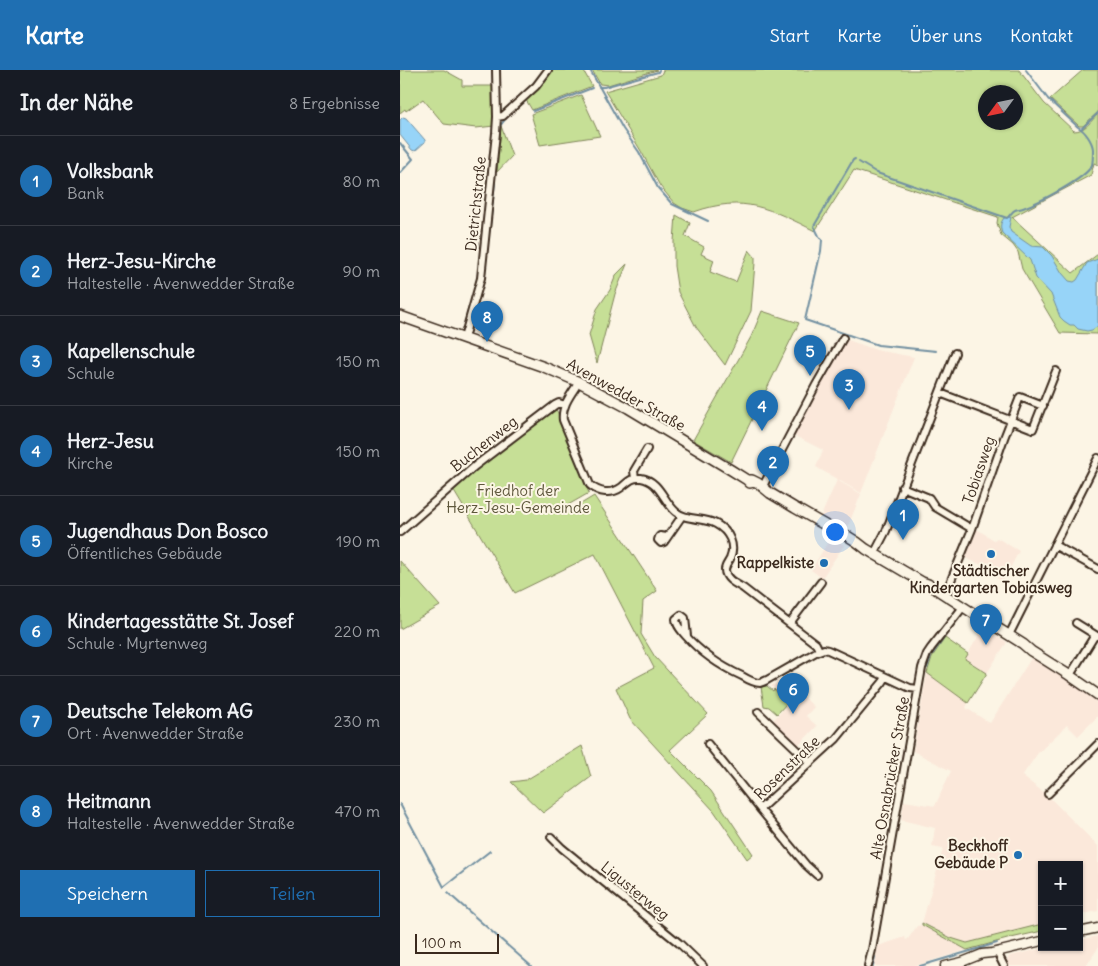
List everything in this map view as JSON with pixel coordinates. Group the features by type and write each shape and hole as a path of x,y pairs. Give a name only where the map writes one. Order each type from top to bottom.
{"main road":[{"name":"Avenwedder Straße","path":"400,316 544,367 579,382 628,408 750,483 762,488 832,530 851,538 870,552 922,582 938,589 990,626 996,627 1009,635 1098,695"},
{"name":"Avenwedder Straße","path":"1023,644 1072,672 1098,691"}],"street":[{"name":"Dietrichstraße","path":"464,338 481,278 497,117 496,70"},
{"path":"497,117 503,116 536,86 548,70"},
{"path":"762,488 842,338"},
{"path":"870,552 886,531 955,352"},
{"path":"940,393 1033,429 1056,371"},
{"path":"579,382 565,405 562,414 590,485 596,490 609,492 617,490 635,478 644,478 652,481 671,507 682,516 716,524 725,531 732,542 732,552 725,570 726,575 735,584 790,623 816,644 819,650"},
{"name":"Tobiasweg","path":"944,595 972,529 1010,420 1020,397 1043,406"},
{"name":"Buchenweg","path":"400,532 475,466 555,405 559,403 565,405"},
{"path":"635,478 634,471 646,449"},
{"path":"1009,635 1098,458"},
{"name":"Tobiasweg","path":"902,487 929,498 935,507 972,529"},
{"path":"667,537 682,516"},
{"path":"1054,546 1098,568"},
{"path":"790,623 821,582"},
{"name":"Alte Osnabrücker Straße","path":"868,966 922,668 927,654 963,607"},
{"path":"1072,672 1096,636 1076,623"},
{"path":"686,636 711,659 727,669 759,683 768,680 819,650 828,650 910,688 918,689"},
{"name":"Rosenstraße","path":"817,875 806,865 760,809 836,739 886,677"},
{"path":"758,712 810,762"},
{"path":"708,744 760,809"},
{"path":"1048,794 1098,744"},
{"name":"Ligusterweg","path":"551,837 569,854 679,943 703,966"},
{"path":"1083,931 1098,928"},
{"path":"945,966 980,960 995,953 1038,942"},
{"path":"995,953 1004,966"}],"shaded area":[{"path":"845,339 876,350 914,357 861,493 816,467 823,450 793,435 817,386"},
{"path":"837,480 861,494 846,531 821,516"},
{"name":"Städtischer Kindergarten Tobiasweg","path":"975,528 994,540 997,538 1019,551 1003,582 981,568 982,565 963,557"},
{"name":"Rappelkiste","path":"831,537 844,545 822,578 811,570"},
{"path":"983,628 1007,642 987,673 965,659"},
{"path":"1032,657 1067,678 1098,701 1098,716 1078,736 1067,725 1038,753 1022,776 1047,795 1098,846 1098,911 1083,914 1083,861 1038,861 1038,925 967,943 951,938 922,923 943,849 932,847 935,828 901,820 904,801 935,806 951,771 913,751 927,673 968,703 966,708 990,723"},
{"path":"785,678 814,707 806,716 817,726 798,746 772,721 788,703 771,686"},
{"path":"922,925 967,950 914,966 874,966 878,946 905,937 906,940 917,926"},
{"path":"1098,936 1098,948 1086,966 1009,966 1007,964 1010,956 1038,949 1038,951 1083,951 1083,939"}],"green space":[{"path":"400,70 444,70 462,80 462,86 494,86 494,126 476,128 444,124 423,99 400,113"},
{"path":"553,70 583,70 592,86 532,110 526,100 540,88"},
{"path":"592,70 657,70 608,85 600,84"},
{"path":"663,70 1019,70 1044,103 1074,131 1085,127 1098,114 1098,165 1094,163 1091,175 1012,217 1073,273 1098,254 1098,334 1060,333 1022,269 1018,252 1001,235 997,223 998,217 854,170 815,231 785,216 757,206 728,204 694,212 682,208 674,203 660,186 605,91 661,75"},
{"path":"1083,70 1098,70 1098,112 1083,126 1079,126 1050,99"},
{"path":"581,95 600,136 540,145 531,114"},
{"path":"501,126 512,156 497,172"},
{"path":"676,215 690,223 685,236 704,247 701,254 714,260 710,272 736,282 749,250 755,257 751,311 725,365 696,327 678,292 674,266"},
{"path":"627,264 615,294 597,363 589,335 597,309 610,290 616,275"},
{"path":"762,311 799,323 731,462 693,440 751,337"},
{"name":"Friedhof der Herz-Jesu-Gemeinde","path":"555,408 589,493 568,505 571,510 594,496 657,591 643,601 641,634 655,657 708,714 670,750 711,791 753,854 747,859 714,811 630,719 616,688 654,668 595,554 515,593 452,488"},
{"path":"400,561 440,606 400,629"},
{"path":"945,638 968,654 965,659 987,673 968,703 927,673 932,657"},
{"path":"767,686 773,691 774,689 787,703 777,714 769,707 764,706 761,687"},
{"path":"582,746 591,777 543,813 511,782 526,780"},
{"path":"922,923 951,938 967,943 1038,925 1038,932 967,950 922,925"}],"water":[{"path":"403,117 425,140 415,151 412,150 400,135 400,120"},
{"path":"1011,217 1009,227 1011,232 1031,246 1043,247 1052,256 1069,281 1074,282 1077,280 1087,263 1098,259 1098,326 1087,331 1078,329 1060,317 1051,294 1036,278 1030,260 1002,233 1001,225 1004,218"}],"waterway":[{"path":"590,70 623,129 639,152 658,188 672,204 708,221"},
{"path":"599,87 658,72 659,70"},
{"path":"859,162 877,173 1007,218 1014,211 1061,190 1088,171 1092,165 1093,149 1086,134 1048,99 1026,70"},
{"path":"533,111 592,88"},
{"path":"1081,129 1098,113"},
{"path":"496,167 500,126 507,117"},
{"path":"400,143 413,159 400,173"},
{"path":"855,159 814,226 822,240 821,251 805,320 878,345 936,351"},
{"path":"489,234 495,183"},
{"path":"927,668 931,656 944,638"},
{"path":"400,804 444,887"},
{"path":"445,886 490,851"},
{"path":"448,893 531,966"},
{"path":"920,966 997,943"},
{"path":"873,966 875,957"}],"place":[{"name":"Heitmann","path":"487,342"},
{"name":"Jugendhaus Don Bosco","path":"810,376"},
{"name":"Kapellenschule","path":"849,410"},
{"name":"Herz-Jesu","path":"762,431"},
{"name":"Herz-Jesu-Kirche","path":"773,487"},
{"name":"Volksbank","path":"903,540"},
{"name":"Städtischer Kindergarten Tobiasweg","path":"991,554"},
{"name":"Rappelkiste","path":"824,563"},
{"name":"Deutsche Telekom AG","path":"986,645"},
{"name":"Kindertagesstätte St. Josef","path":"793,714"},
{"name":"Beckhoff Gebäude P","path":"1018,855"}]}
